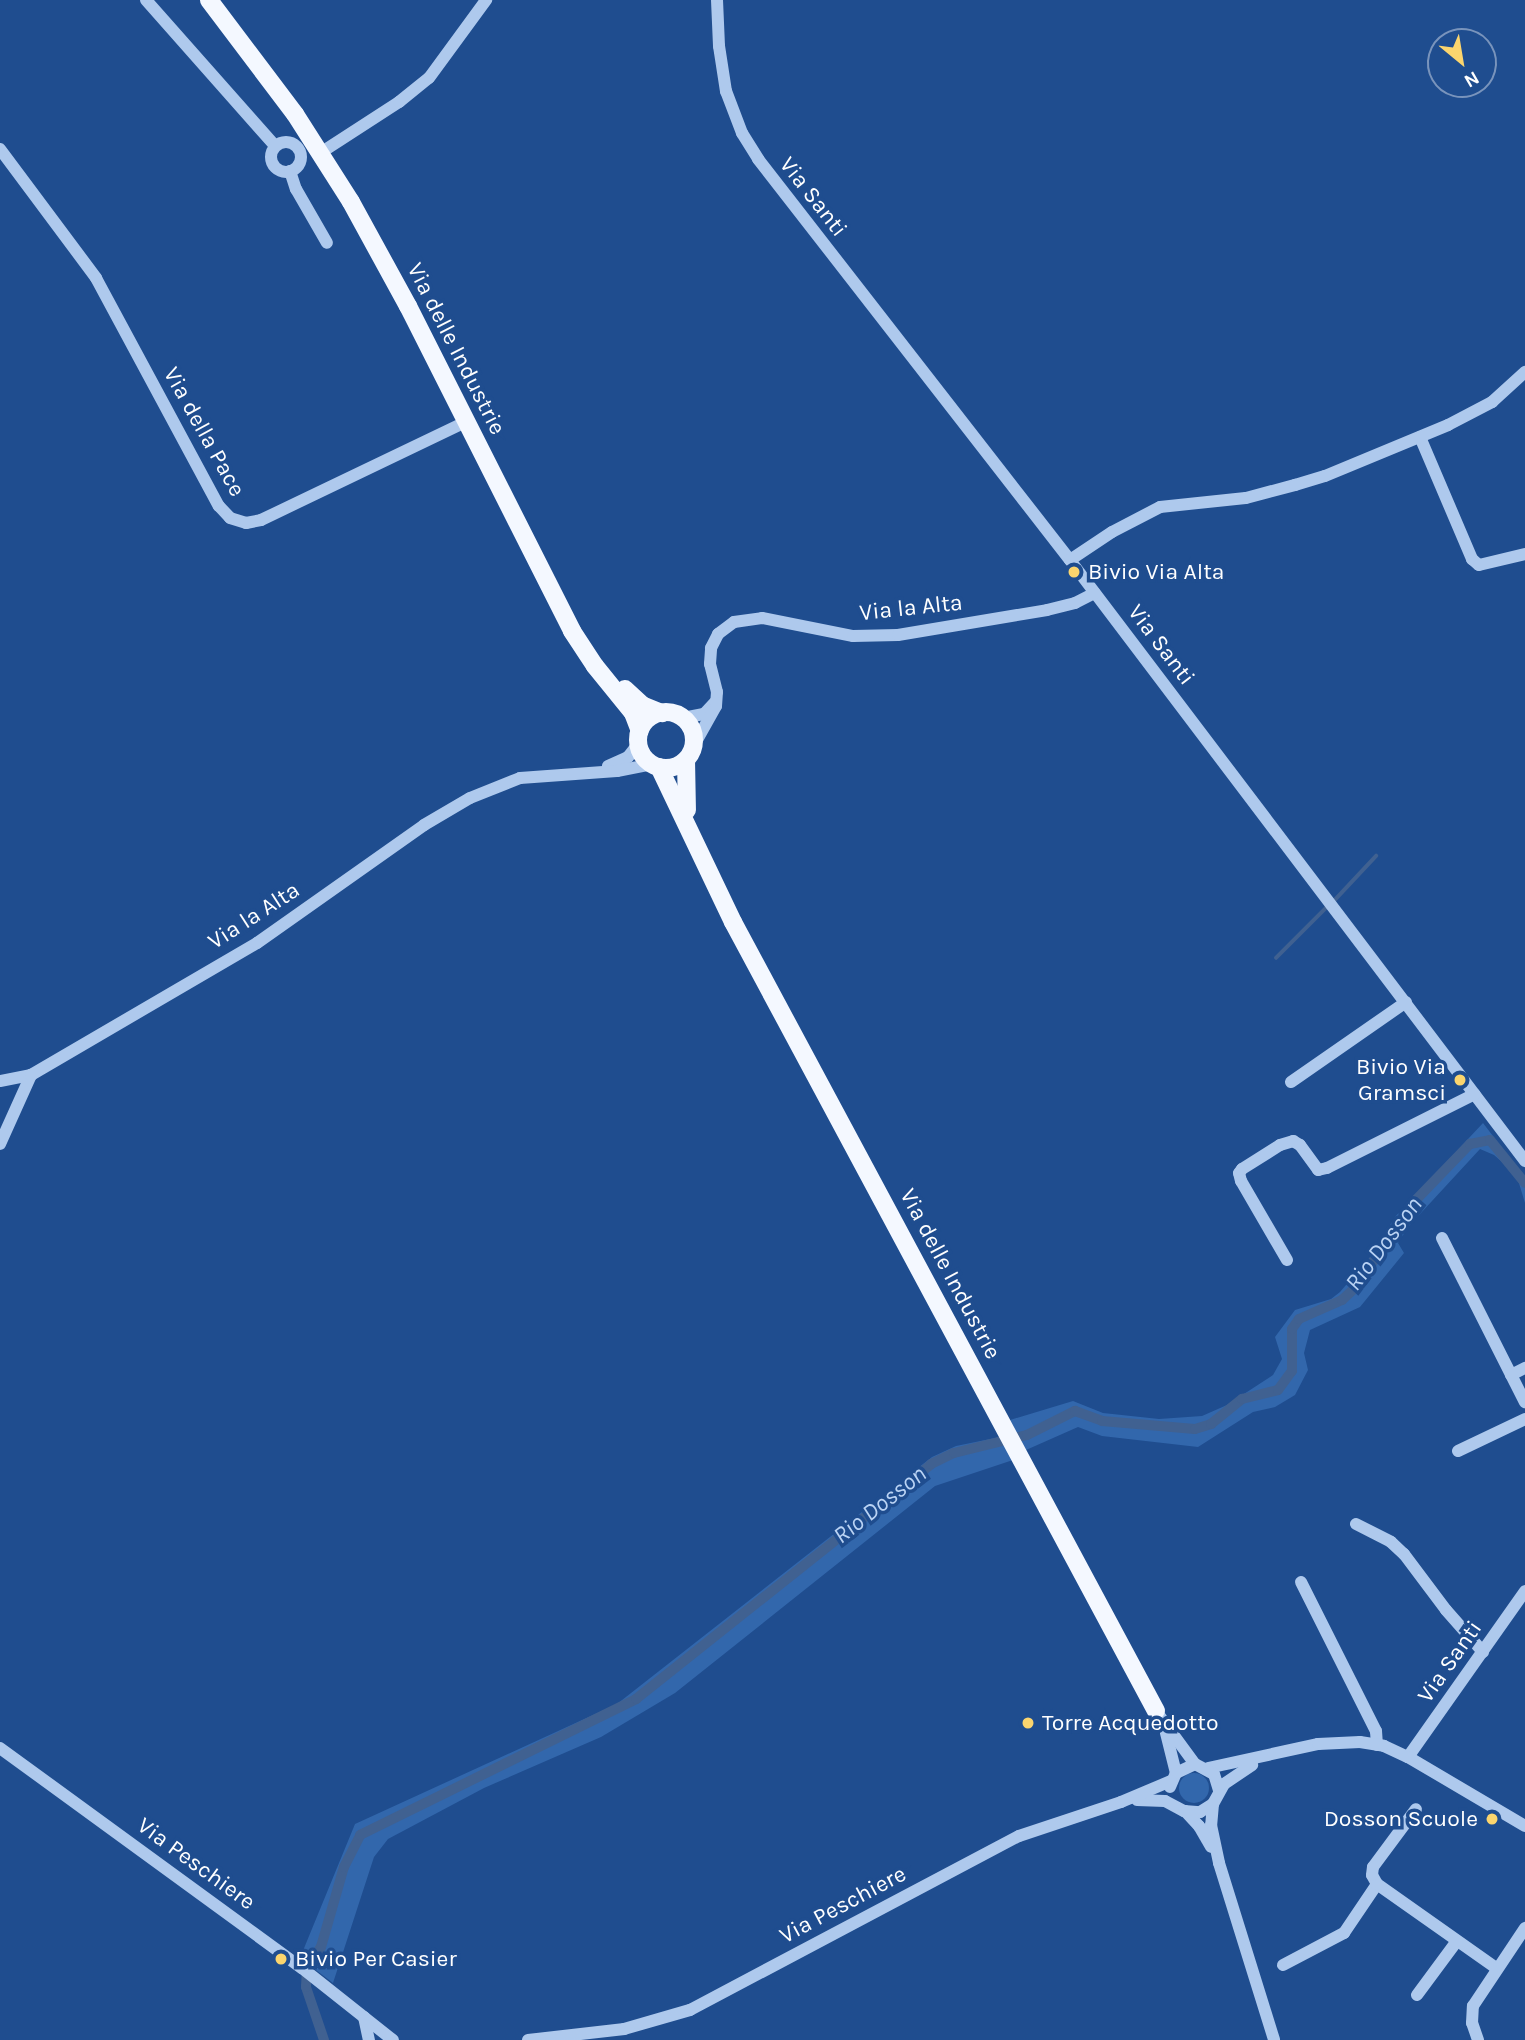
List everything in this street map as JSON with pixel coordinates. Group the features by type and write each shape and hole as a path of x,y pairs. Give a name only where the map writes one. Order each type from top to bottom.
{"main road":[{"name":"Via delle Industrie","path":"209,0 246,45 332,171 383,260 572,631 595,666 633,713 639,738"},
{"name":"Via delle Industrie","path":"220,0 328,148 413,297 591,644 624,689 642,705 662,713"},
{"path":"662,713 683,718 692,731 689,754 668,768 655,766 646,759 639,738 649,719 662,713"},
{"name":"Via delle Industrie","path":"689,754 687,811 702,860"},
{"name":"Via delle Industrie","path":"655,766 670,785 702,860 1156,1711"}],"street":[{"path":"146,0 275,146"},
{"name":"Via Santi","path":"717,0 719,46 726,91 741,133 758,159 1070,560 1525,1161"},
{"path":"328,148 399,102 429,78 485,2"},
{"path":"287,142 298,149 299,162 290,171 282,171 272,163 271,154 275,146 287,142"},
{"name":"Via della Pace","path":"0,149 96,278 219,506 230,518 246,523 261,520 466,422"},
{"path":"290,171 296,189 327,243"},
{"path":"1070,560 1112,532 1160,507 1246,498 1295,485 1325,476 1420,437 1492,402 1525,372"},
{"path":"1420,437 1472,559 1479,565 1525,554"},
{"name":"Via la Alta","path":"717,699 710,664 711,648 727,626 745,618 762,618 853,636 898,635 1047,610 1075,603 1095,593"},
{"path":"683,718 704,714 717,699"},
{"path":"689,754 715,712 717,699"},
{"path":"570,773 617,763 631,755 639,738"},
{"path":"570,773 655,766"},
{"name":"Via la Alta","path":"0,1081 30,1075 257,943 424,825 470,798 520,778 570,773"},
{"path":"1291,1082 1406,1002"},
{"path":"0,1144 30,1075"},
{"path":"1287,1259 1241,1181 1239,1173 1242,1169 1280,1145 1293,1141 1300,1145 1318,1170 1327,1168 1475,1094"},
{"path":"1442,1238 1525,1402"},
{"path":"1511,1375 1525,1368"},
{"path":"1458,1451 1525,1419"},
{"path":"1356,1524 1391,1542 1404,1554 1446,1610 1483,1651"},
{"path":"1301,1582 1376,1731 1377,1745"},
{"name":"Via Santi","path":"1408,1757 1524,1593"},
{"name":"Via delle Industrie","path":"1156,1711 1201,1766"},
{"name":"Via delle Industrie","path":"1156,1711 1172,1752 1173,1777"},
{"path":"1219,1863 1199,1826 1171,1796 1173,1777 1201,1766 1279,1755 1335,1742 1377,1745 1408,1757 1525,1826"},
{"name":"Via Peschiere","path":"0,1748 314,1977 364,2017 379,2034 393,2040"},
{"path":"1274,2040 1219,1863 1211,1825 1213,1804 1219,1790 1248,1767 1279,1755"},
{"path":"1201,1766 1214,1774 1219,1790"},
{"name":"Via Peschiere","path":"528,2040 624,2029 690,2010 1019,1836 1121,1802 1173,1777"},
{"path":"1121,1802 1153,1800 1200,1812 1213,1804"},
{"path":"1416,1809 1373,1867 1372,1875 1377,1884 1496,1968"},
{"path":"1283,1965 1344,1933 1377,1884"},
{"path":"1478,2040 1472,2023 1472,2006 1525,1928"},
{"path":"1417,1995 1457,1941"},
{"path":"364,2017 369,2040"}],"shaded area":[{"path":"1483,1123 1525,1178 1525,1203 1518,1180 1509,1168 1494,1155 1480,1149 1408,1227 1398,1243 1404,1253 1360,1307 1310,1330 1304,1353 1308,1370 1295,1395 1275,1407 1253,1412 1198,1447 1102,1436 1078,1427 1026,1450 1010,1420 1073,1401 1103,1413 1159,1419 1202,1416 1227,1405 1273,1375 1282,1359 1275,1337 1295,1310 1331,1299 1340,1292 1371,1256 1395,1217"},
{"path":"1000,1437 1013,1460 935,1486 675,1693 601,1737 484,1788 388,1839 374,1857 333,1983 300,1958 355,1824 617,1704 932,1457 956,1446"},
{"path":"1194,1773 1204,1778 1209,1788 1204,1798 1194,1803 1184,1798 1179,1788 1184,1778"}],"waterway":[{"path":"1333,902 1376,856"},
{"path":"1276,958 1327,907"},
{"name":"Rio Dosson","path":"324,2040 306,1987 307,1969 321,1947 344,1867 360,1835 636,1699 931,1464 954,1453 1027,1435 1075,1411 1102,1421 1195,1429 1211,1424 1242,1399 1278,1390 1292,1371 1292,1329 1299,1319 1342,1300 1356,1287 1411,1205 1470,1144 1490,1140 1525,1183"}],"place":[{"name":"Bivio Via Alta","path":"1074,572"},
{"name":"Bivio Via Gramsci","path":"1460,1080"},
{"name":"Torre Acquedotto","path":"1028,1723"},
{"name":"Dosson Scuole","path":"1492,1819"},
{"name":"Bivio Per Casier","path":"281,1959"}]}
